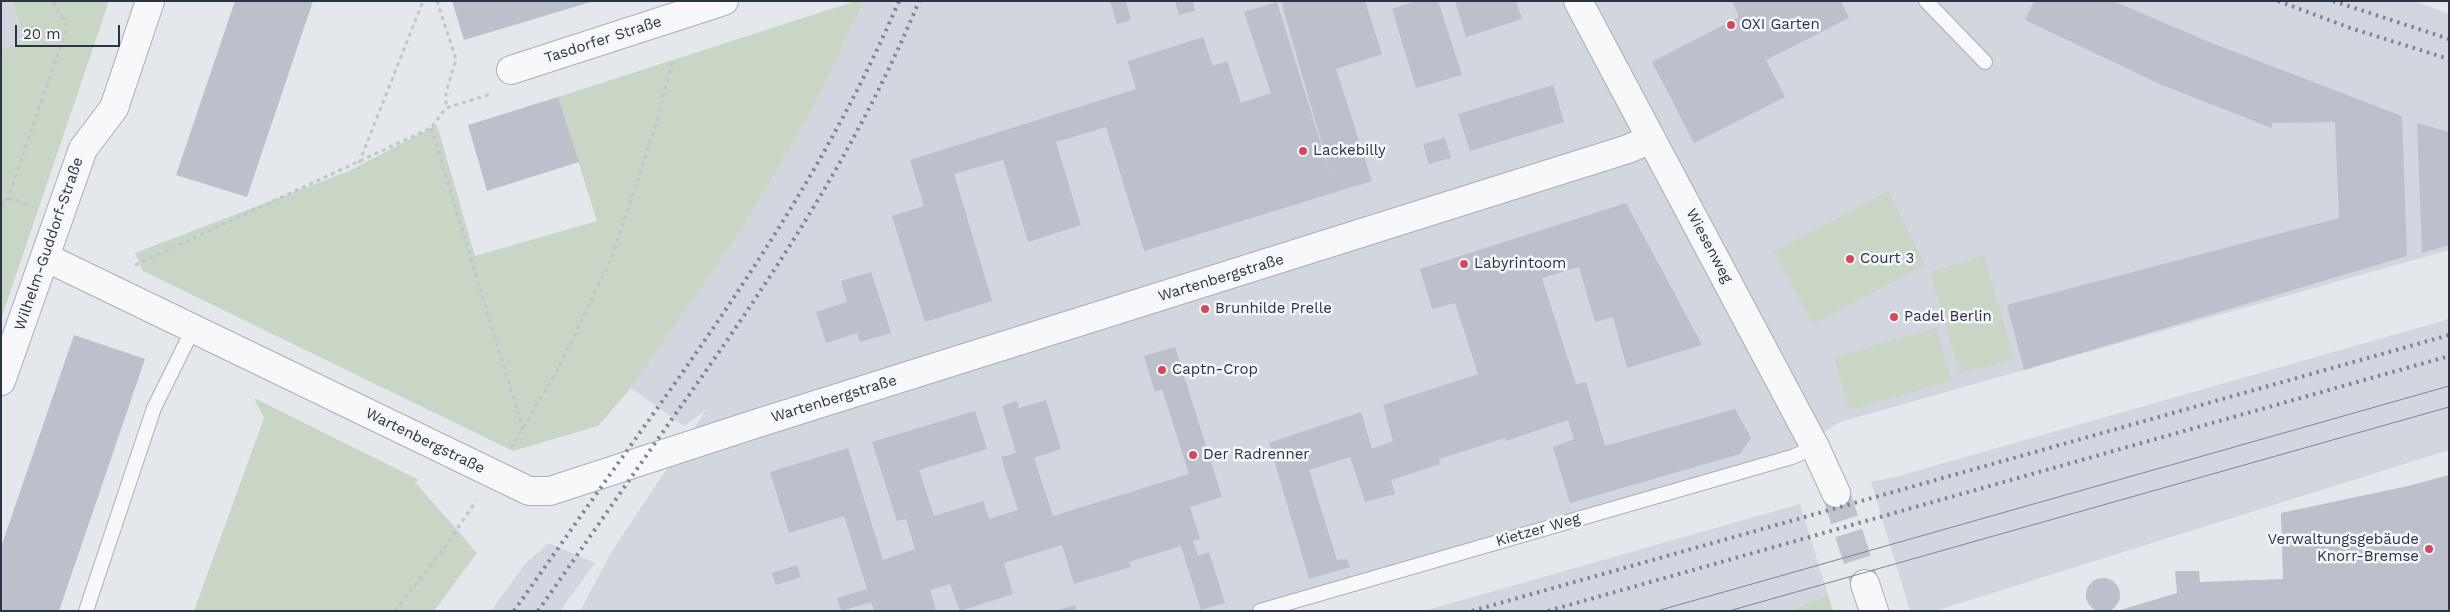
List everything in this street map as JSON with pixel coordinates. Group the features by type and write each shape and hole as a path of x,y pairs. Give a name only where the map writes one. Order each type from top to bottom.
{"street":[{"name":"Wilhelm-Guddorf-Straße","path":"1,381 83,148 114,108 150,1"},
{"name":"Tasdorfer Straße","path":"511,70 724,1"},
{"name":"Wiesenweg","path":"1578,1 1815,447 1836,493"},
{"name":"Wartenbergstraße","path":"45,257 528,491 550,491 571,486 755,424 1628,149 1651,139"},
{"path":"1865,584 1874,611"}],"lane":[{"path":"1926,1 1985,62"},
{"path":"86,611 154,408 194,329"},
{"name":"Kietzer Weg","path":"1260,611 1792,457 1815,447"}],"path":[{"path":"1,206 8,198 67,27 53,1"},
{"path":"359,163 423,1"},
{"path":"437,1 456,58 446,93 446,108"},
{"path":"395,611 445,547 494,475 558,371 612,259 653,134 673,60"},
{"path":"99,282 431,128 446,108 501,90 511,70"},
{"path":"431,128 523,430"}],"shaded area":[{"path":"1,1 12,1 25,42 1,50"},
{"path":"864,1 2415,1 2449,14 2449,250 1840,422 1789,454 1255,611 580,611 612,551 707,409 684,426 631,388 741,231 813,108"},
{"path":"2449,319 2449,450 1935,611 1910,611 1871,482 1895,477"},
{"path":"1800,504 1828,595 1788,611 1424,611"},
{"path":"549,543 595,563 560,611 491,611 525,564"}],"green space":[{"path":"12,1 109,1 1,319 1,50 25,42"},
{"path":"856,1 864,1 813,108 741,231 631,388 598,426 513,451 143,271 135,253 349,171 437,125 475,256 597,221 558,97"},
{"name":"Court 3","path":"1888,191 1925,265 1813,324 1774,252"},
{"path":"1984,256 2014,359 1960,374 1930,272"},
{"path":"1936,328 1952,381 1849,410 1834,357"},
{"path":"254,398 419,480 415,482 477,553 434,611 194,611 264,418"},
{"path":"1828,595 1833,611 1788,611"}],"building":[{"path":"235,1 313,1 247,197 176,175"},
{"path":"452,1 591,1 591,2 464,40"},
{"path":"1110,1 1126,1 1131,20 1117,24"},
{"path":"1175,1 1193,1 1195,11 1179,15"},
{"path":"1281,1 1365,1 1382,54 1336,69 1372,181 1144,251 1106,127 1056,142 1081,225 1028,242 1003,160 954,174 992,301 925,322 892,216 924,206 910,160 1136,89 1128,61 1203,37 1213,66 1227,61 1241,103 1271,93 1244,12 1277,2 1333,183"},
{"path":"1416,1 1438,1 1462,75 1416,88 1392,9"},
{"path":"1455,1 1516,1 1522,19 1466,37"},
{"path":"1732,1 1841,1 1849,18 1766,60 1785,97 1694,143 1652,62 1739,17"},
{"path":"2034,1 2113,1 2209,42 2402,116 2407,256 2024,370 2007,305 2339,218 2335,122 2272,123 2272,128 2162,85 2025,20"},
{"path":"1553,85 1564,122 1470,151 1458,114"},
{"path":"558,97 579,162 487,191 468,125"},
{"path":"2417,123 2449,132 2449,245 2422,253"},
{"path":"1445,138 1451,158 1429,164 1423,144"},
{"path":"1626,203 1702,345 1627,368 1613,317 1595,322 1579,267 1542,278 1576,384 1586,382 1605,446 1735,409 1751,438 1740,454 1570,503 1553,447 1574,439 1568,420 1506,441 1505,438 1439,459 1440,464 1391,480 1395,494 1365,502 1350,457 1309,470 1337,560 1347,559 1350,567 1309,579 1269,443 1361,412 1372,449 1393,441 1383,405 1478,374 1455,303 1432,309 1420,269"},
{"path":"871,272 891,333 860,342 857,333 826,343 816,312 847,302 841,281"},
{"path":"74,335 145,359 59,611 1,611 1,547"},
{"path":"1175,347 1222,497 1190,507 1200,539 1193,541 1198,556 1209,552 1225,603 1201,610 1181,546 1129,562 1131,567 1074,584 1062,545 1004,563 1013,594 960,611 950,584 930,590 936,611 874,611 871,602 841,611 837,598 867,589 844,516 789,533 770,472 848,448 883,560 915,549 906,519 897,521 872,442 975,411 987,449 919,470 934,516 983,501 989,519 1018,510 1001,457 1016,453 1002,406 1017,401 1019,408 1046,400 1061,449 1034,458 1053,516 1189,474 1162,389 1155,392 1144,356"},
{"path":"2449,475 2449,611 2117,611 2177,593 2175,571 2199,571 2200,582 2283,579 2281,513 2408,486"},
{"path":"797,565 801,577 776,585 772,573"},
{"path":"2103,578 2110,579 2115,583 2119,588 2119,602 2115,607 2110,611 2103,612 2096,611 2091,607 2087,602 2086,595 2087,588 2091,583 2096,579"},
{"path":"1075,605 1077,611 1058,611 1058,610"}],"tunnel":[{"path":"1836,493 1865,584"}],"tram line":[{"path":"1657,611 2449,386"},
{"path":"1729,611 2449,407"}],"railway":[{"path":"514,611 691,361 757,262 819,161 874,56 899,1"},
{"path":"538,611 742,319 807,217 867,112 919,1"},
{"path":"2278,1 2353,29 2449,59"},
{"path":"2333,1 2449,39"},
{"path":"1472,611 2449,335"},
{"path":"1548,611 2449,356"}],"place":[{"name":"OXI Garten","path":"1731,25"},
{"name":"Lackebilly","path":"1303,151"},
{"name":"Court 3","path":"1850,259"},
{"name":"Labyrintoom","path":"1464,264"},
{"name":"Brunhilde Prelle","path":"1205,309"},
{"name":"Padel Berlin","path":"1894,317"},
{"name":"Captn-Crop","path":"1162,370"},
{"name":"Der Radrenner","path":"1193,455"},
{"name":"Verwaltungsgebäude Knorr-Bremse","path":"2429,549"}]}
